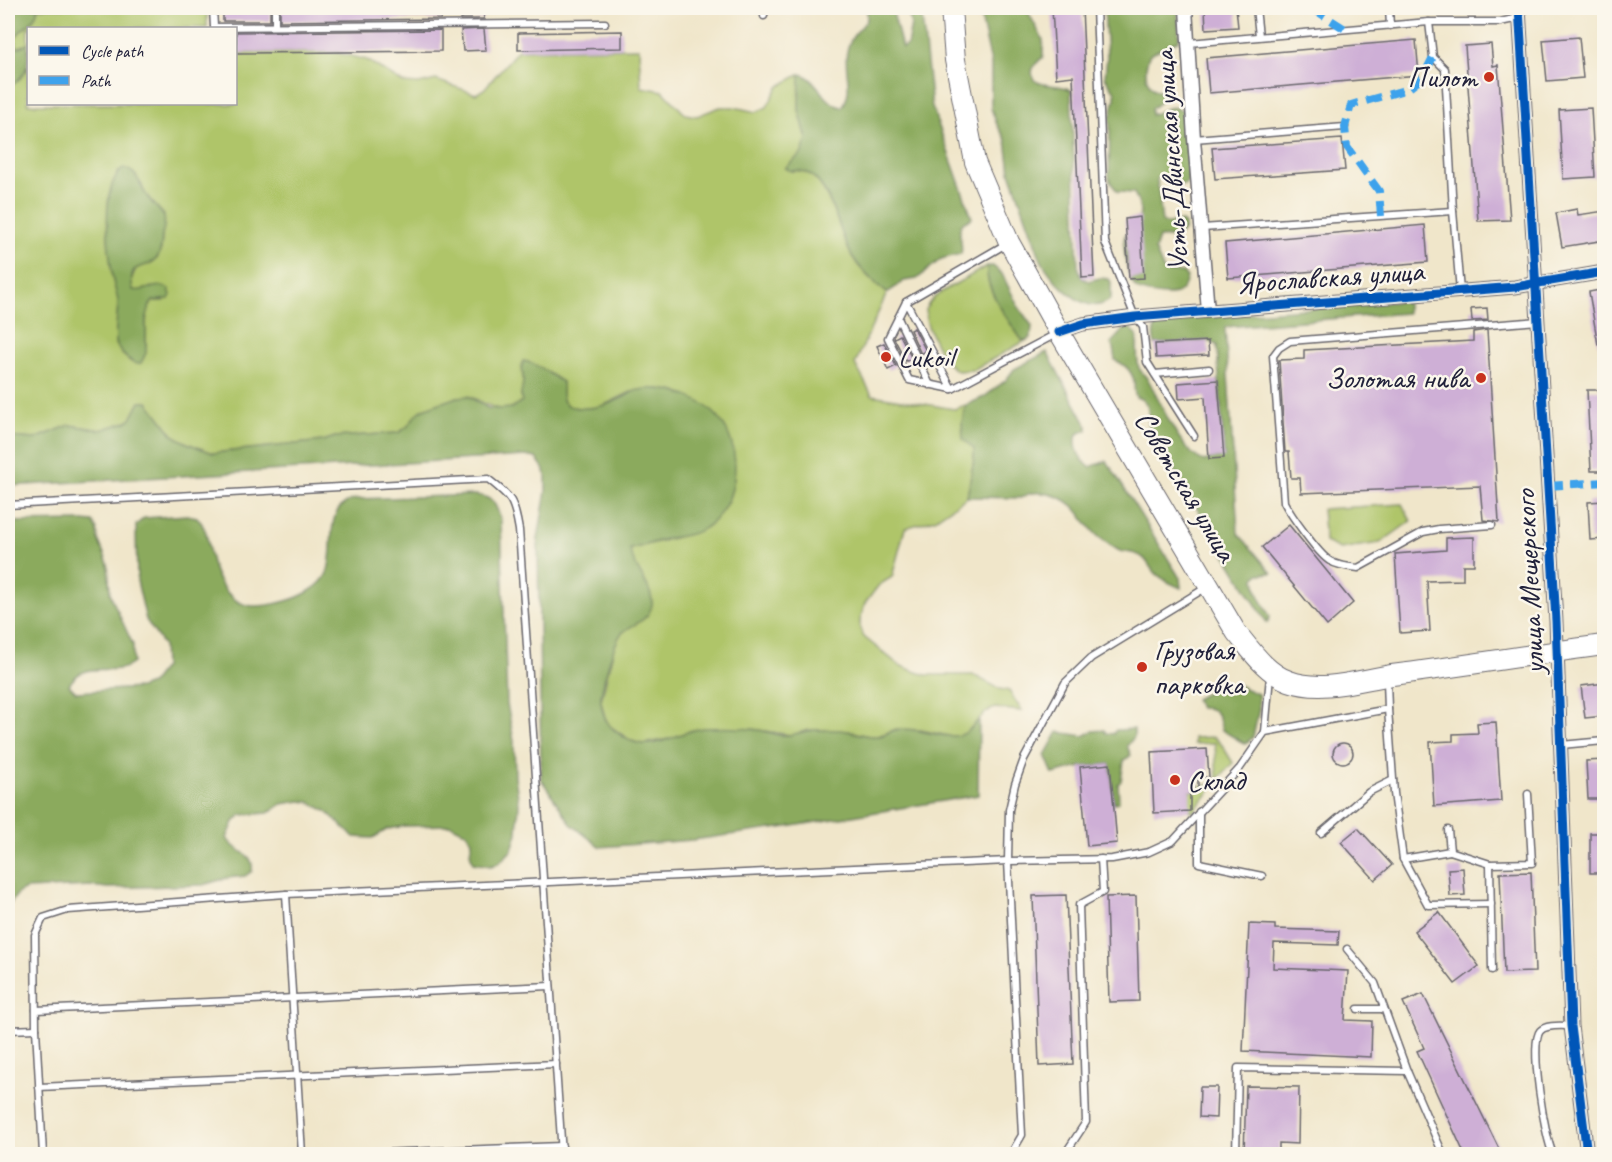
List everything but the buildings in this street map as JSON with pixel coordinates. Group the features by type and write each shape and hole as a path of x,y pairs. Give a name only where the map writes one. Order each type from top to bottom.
{"main road":[{"name":"Советская улица","path":"951,8 955,60 975,162 1009,242 1059,332 1236,632 1270,672 1288,681 1322,686 1605,645"}],"street":[{"name":"Усть-Двинская улица","path":"1186,8 1200,228 1208,311"},
{"name":"улица Мещерского","path":"1519,13 1557,651 1571,1026 1587,1155"},
{"name":"Ярославская улица","path":"1059,332 1083,324 1135,316 1536,284 1605,272"}],"lane":[{"path":"213,8 214,27 605,23"},
{"path":"275,8 276,26"},
{"path":"764,16 765,8"},
{"path":"1096,8 1105,242 1135,316 1143,327 1147,362 1194,436"},
{"path":"1256,8 1259,36"},
{"path":"1389,8 1390,26"},
{"path":"1189,43 1429,22 1500,22 1519,13"},
{"path":"1429,22 1432,57 1445,69 1460,291"},
{"path":"1194,139 1345,127"},
{"path":"1200,228 1453,211"},
{"path":"1009,242 906,302 888,338 909,380 952,389 1059,332"},
{"path":"906,302 952,389"},
{"path":"898,318 930,385"},
{"path":"1492,525 1423,532 1358,568 1346,567 1329,561 1291,517 1284,502 1273,356 1279,348 1290,341 1539,321"},
{"path":"1155,374 1209,369"},
{"path":"8,505 488,479 504,492 515,506 519,530 562,1155"},
{"path":"1011,1155 1022,1135 1008,861 1010,810 1015,784 1024,759 1065,683 1091,658 1209,585"},
{"path":"43,1155 36,1029 35,935 43,918 68,910 286,894 1008,861 1101,859 1149,852 1173,841 1240,768 1265,732 1270,672"},
{"path":"1386,676 1393,780 1403,859 1428,905 1491,904"},
{"path":"1265,732 1388,710"},
{"path":"1561,745 1605,741"},
{"path":"1321,833 1369,792 1393,780"},
{"path":"1403,859 1450,852 1490,864 1532,863 1528,794"},
{"path":"1199,812 1199,863 1262,876"},
{"path":"1448,830 1450,852"},
{"path":"1065,1155 1086,1122 1079,905 1102,892 1101,859"},
{"path":"1490,864 1492,970"},
{"path":"286,894 302,1155"},
{"path":"1347,949 1375,983 1407,1071 1443,1155"},
{"path":"36,1010 550,986"},
{"path":"1358,1009 1383,1009"},
{"path":"1553,1155 1540,1096 1536,1040 1540,1030 1547,1027 1571,1026"},
{"path":"8,1030 36,1029"},
{"path":"39,1087 556,1064"},
{"path":"1236,1155 1238,1068 1407,1071"},
{"path":"353,1155 562,1146"}],"green space":[{"path":"8,8 38,8 33,20 15,39 17,48 27,44 27,64 20,79 8,88"},
{"path":"38,8 207,8 207,27 27,27 27,44 17,48 15,39 36,15"},
{"path":"867,8 892,8 902,48 907,45 911,25 907,8 921,8 932,107 972,218 961,224 961,254 941,259 917,279 904,281 887,293 859,267 852,256 823,188 814,178 804,172 785,168 802,153 807,139 799,110 800,74 811,80 830,101 842,107 848,93 846,58 848,45 865,23"},
{"path":"979,8 1026,8 1043,40 1043,57 1035,64 1034,80 1071,90 1078,266 1082,278 1088,281 1100,278 1109,279 1111,282 1111,299 1102,304 1091,305 1071,295 1053,277 1041,260 1010,172 1006,140 991,108 991,63"},
{"path":"1104,8 1178,8 1179,40 1150,54 1146,73 1150,86 1161,92 1164,99 1151,109 1151,115 1168,108 1176,108 1185,112 1188,181 1184,185 1163,175 1157,179 1162,222 1168,224 1181,221 1185,225 1184,230 1176,237 1159,238 1155,250 1164,271 1183,273 1187,277 1183,288 1175,294 1140,291 1134,285 1126,264 1125,235 1136,228 1140,210 1134,193 1118,192 1109,177 1110,118 1115,92 1105,77 1107,56"},
{"path":"639,48 641,87 663,91 685,114 697,116 720,107 734,107 756,112 767,107 778,87 800,74 799,110 807,139 802,154 785,168 804,172 814,178 823,188 852,256 859,267 887,293 855,364 872,395 954,409 966,405 962,422 969,443 974,449 967,497 935,519 905,528 892,577 879,585 865,603 860,629 864,637 899,665 927,675 973,675 1000,689 1009,691 1022,711 995,708 986,712 967,732 959,736 896,729 878,736 868,736 849,731 809,730 791,735 752,729 713,728 692,730 669,739 641,744 632,741 610,726 605,718 601,701 613,651 619,636 638,623 652,604 647,585 630,557 630,549 693,533 728,502 734,478 718,417 702,404 677,392 659,389 631,392 596,409 570,407 562,397 562,382 523,361 521,366 522,401 515,406 508,409 495,408 468,396 415,416 407,427 398,433 335,437 323,441 213,453 173,435 148,402 140,402 132,417 126,422 101,430 70,425 35,439 8,437 8,88 27,68 27,105 237,105 237,53 334,52 367,60 403,83 419,84 436,80 476,94 484,89 518,50","holes":["118,172 141,183 145,194 164,215 161,249 157,259 137,266 131,280 133,291 145,291 151,287 164,301 153,301 150,306 147,317 146,347 131,362 116,344 118,299 113,281 108,236 109,195"]},
{"path":"124,168 137,177 144,191 165,219 159,255 153,262 138,268 132,274 133,290 160,286 169,289 171,295 169,299 153,301 150,305 146,320 146,353 141,363 136,364 122,354 117,345 118,300 108,238 108,204 111,189 116,177"},
{"path":"987,266 989,285 998,305 1022,340 1027,340 973,370 958,371 946,361 935,343 926,320 927,307 942,292"},
{"path":"987,266 993,266 1002,274 1018,306 1032,326 1031,337 1027,340 1022,340 993,295 989,285"},
{"path":"1407,301 1407,313 1225,327 1238,533 1272,573 1259,574 1255,578 1257,591 1270,617 1267,623 1151,433 1146,403 1136,397 1133,378 1129,371 1115,360 1112,342 1125,328 1130,328 1137,336 1139,368 1149,381 1181,440 1197,457 1205,461 1224,457 1217,345 1208,341 1155,344 1154,331 1162,320"},
{"path":"1047,352 1087,426 1087,430 1077,434 1076,444 1080,457 1090,467 1107,461 1180,578 1181,588 1154,572 1142,557 1112,547 1092,530 1077,510 1068,502 1055,496 1033,493 1021,498 967,497 974,449 963,439 962,422 966,405 984,397 1006,380 1014,369"},
{"path":"523,361 538,366 562,382 563,400 572,407 601,406 634,391 648,389 667,390 687,396 705,405 723,423 734,454 735,471 726,504 705,528 688,535 630,549 648,588 652,604 645,618 622,633 612,655 601,702 605,718 612,728 627,739 651,744 696,729 717,727 751,729 777,735 811,730 843,730 879,736 903,729 952,736 967,732 979,719 978,795 787,827 693,840 600,847 571,824 541,779 538,539 546,491 546,476 536,458 526,456 8,486 8,437 35,439 70,425 101,430 126,422 132,417 140,402 148,402 173,435 213,453 323,441 335,437 398,433 407,427 423,409 457,397 468,396 488,408 512,408 522,401"},
{"path":"476,495 493,502 501,520 507,704 514,741 515,777 519,804 517,833 512,850 500,862 491,866 473,863 470,853 472,841 467,833 451,825 405,826 388,829 373,838 354,837 326,811 309,802 300,801 282,804 268,813 241,815 234,822 227,838 230,843 248,856 252,864 252,871 245,876 227,878 203,885 26,889 18,893 8,907 8,522 83,521 93,522 97,530 98,539 108,564 110,592 133,645 133,663 117,669 83,672 69,685 76,692 140,688 151,684 164,667 163,645 146,620 137,581 136,525 144,518 187,515 197,517 206,532 209,553 222,587 239,602 250,606 261,606 298,597 320,583 330,563 334,519 338,510 345,503 356,499"},
{"path":"1402,504 1411,521 1380,543 1340,549 1325,542 1322,509"},
{"path":"1235,684 1258,694 1259,709 1253,737 1245,744 1222,730 1216,713 1210,709 1200,708 1195,699 1217,687"},
{"path":"1134,729 1134,737 1127,746 1131,755 1124,761 1121,781 1118,784 1119,802 1114,803 1110,764 1080,767 1053,774 1045,755 1058,732 1084,736 1093,731 1104,730 1106,733 1113,734 1116,730"},
{"path":"1214,737 1233,763 1217,780 1215,743 1194,744 1194,738"},
{"path":"1210,785 1210,791 1193,812 1190,811 1188,791 1198,790 1198,786"}],"marked path":[{"path":"1312,8 1345,29"},
{"path":"1381,216 1379,191 1347,147 1345,127 1351,105 1408,89 1423,77 1433,57"},
{"path":"1548,486 1604,482"}],"cycle path":[{"path":"1519,8 1556,621 1571,1026 1587,1154"},
{"path":"1059,332 1083,324 1135,317 1515,287 1604,272"}],"place":[{"name":"Пилот","path":"1489,77"},
{"name":"Lukoil","path":"886,357"},
{"name":"Золотая нива","path":"1481,378"},
{"name":"Грузовая парковка","path":"1142,667"},
{"name":"Склад","path":"1175,780"}]}
